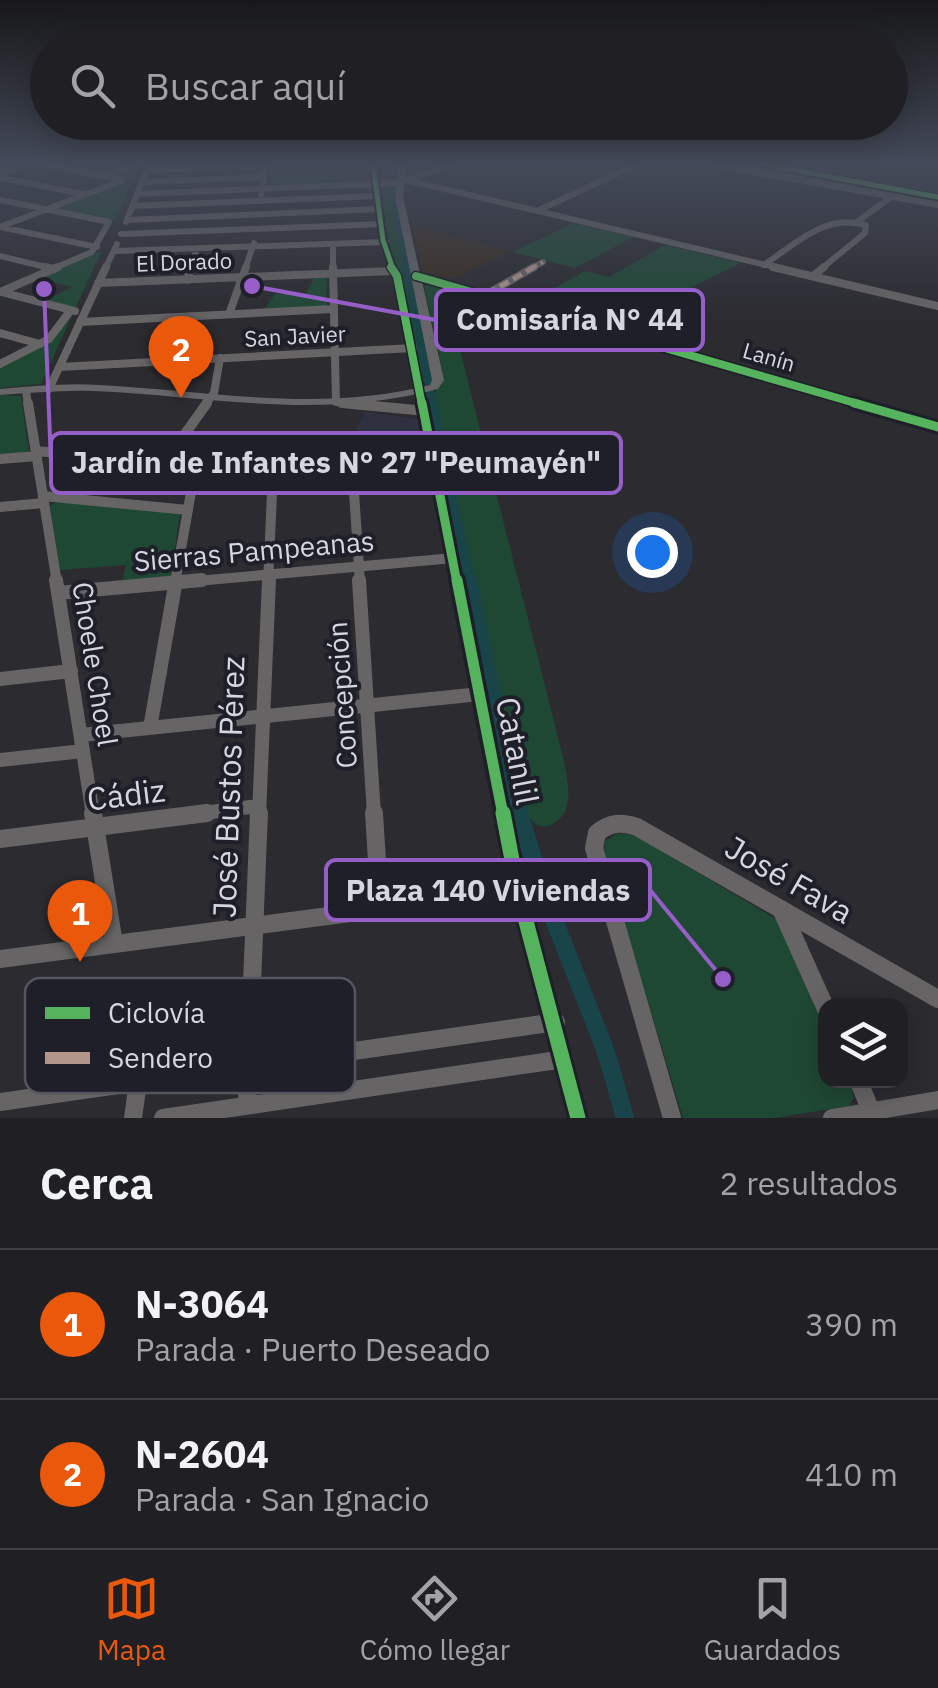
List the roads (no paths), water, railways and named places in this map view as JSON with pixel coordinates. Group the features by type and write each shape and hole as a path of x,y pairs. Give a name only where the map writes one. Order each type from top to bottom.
{"main road":[{"path":"0,392 98,388 336,402 374,400 436,386 438,380 403,216"},
{"name":"Lanín","path":"416,276 938,428"}],"street":[{"path":"0,292 96,249 110,222 80,216"},
{"path":"49,389 128,216"},
{"path":"127,220 211,216"},
{"path":"229,314 253,246 258,216"},
{"name":"Catanlil","path":"381,216 422,390 518,891 556,1022 578,1118"},
{"path":"558,216 938,306"},
{"path":"858,222 866,216"},
{"path":"764,265 829,222 866,225 866,232 812,276"},
{"path":"121,234 382,224"},
{"path":"0,225 96,249"},
{"path":"115,251 386,242"},
{"path":"333,244 336,402 426,412"},
{"path":"187,280 196,248"},
{"path":"0,256 54,269"},
{"path":"487,294 544,262"},
{"name":"El Dorado","path":"98,283 392,271"},
{"path":"0,292 84,311"},
{"path":"80,322 332,309"},
{"path":"0,364 56,332 70,310"},
{"path":"0,333 40,344"},
{"name":"San Javier","path":"60,368 413,348"},
{"path":"165,462 212,395 220,358"},
{"name":"Choele Choel","path":"26,391 114,944"},
{"path":"0,459 36,454 440,484"},
{"path":"150,728 196,464"},
{"name":"José Bustos Pérez","path":"252,978 273,470"},
{"name":"Concepción","path":"353,477 380,909"},
{"path":"0,506 44,499 188,510"},
{"name":"Sierras Pampeanas","path":"58,593 454,558"},
{"path":"0,679 71,672"},
{"path":"80,735 480,694"},
{"path":"0,760 83,751"},
{"name":"Cádiz","path":"0,839 259,806"},
{"name":"José Fava","path":"603,880 594,840 608,825 622,822 637,826 938,999"},
{"path":"0,960 603,880 672,1118"},
{"path":"781,909 821,998"},
{"path":"355,1051 556,1022"},
{"path":"355,1089 564,1059"},
{"path":"861,1088 873,1115"},
{"path":"0,1102 62,1093"},
{"path":"133,1118 136,1093"},
{"name":"José Bustos Pérez","path":"247,1093 247,1105"},
{"path":"163,1118 330,1093"},
{"path":"832,1118 873,1115 938,1100"}],"waterway":[{"path":"396,216 407,269"},
{"path":"406,267 429,384"},
{"path":"430,392 433,405"},
{"path":"432,403 470,583"},
{"path":"470,580 519,815"},
{"path":"519,813 536,868"},
{"path":"549,907 606,1052 625,1118"}],"place":[{"name":"Comisaría N° 44","path":"252,286"},
{"name":"Jardín de Infantes N° 27 \"Peumayén\"","path":"44,289"},
{"name":"N-2604","path":"181,398"},
{"name":"N-3064","path":"80,962"},
{"name":"Plaza 140 Viviendas","path":"723,979"}]}
